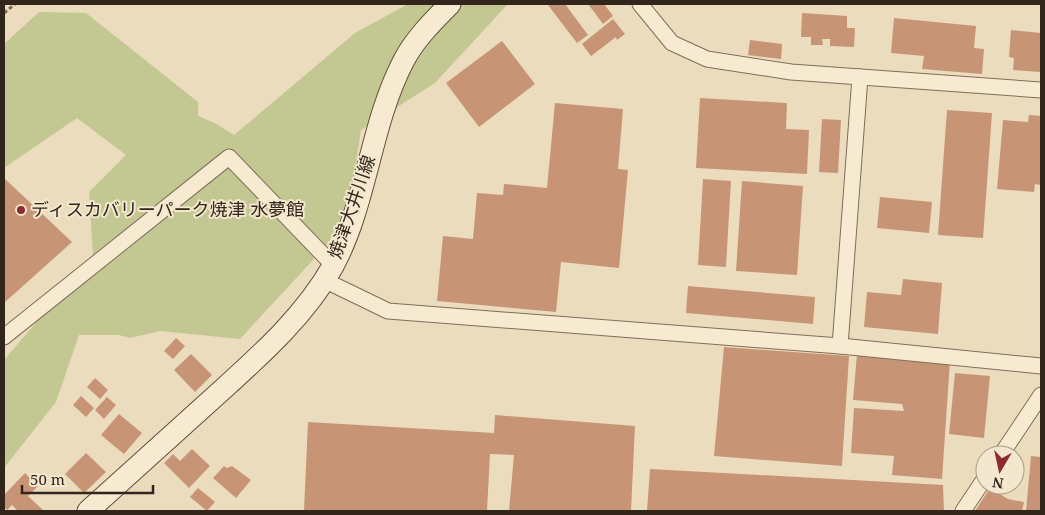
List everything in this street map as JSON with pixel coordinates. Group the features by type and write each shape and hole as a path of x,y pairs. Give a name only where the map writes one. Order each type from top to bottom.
{"main road":[{"name":"焼津大井川線","path":"88,511 273,344 328,272 349,228 389,96 403,61 429,25 450,4"}],"street":[{"path":"640,4 672,42 707,59 791,72 1041,90"},
{"path":"840,346 860,77"},
{"path":"4,337 229,157 328,272 388,311 840,346 1041,366"},
{"path":"1008,445 1041,395"},
{"path":"963,511 975,493"}],"path":[{"path":"4,13 15,4"}],"green space":[{"path":"408,4 508,4 435,83 361,130 348,214 326,246 240,339 160,331 130,338 119,335 79,335 56,402 4,468 4,360 93,256 89,192 126,155 77,118 4,168 4,44 39,12 86,13 198,102 198,116 215,123 234,135 355,33"}],"building":[{"path":"565,4 588,35 577,43 548,5"},
{"path":"588,4 604,4 613,16 603,24"},
{"path":"802,13 847,16 847,28 855,28 854,47 830,46 830,39 822,39 823,45 811,45 811,37 801,37"},
{"path":"894,18 976,26 974,48 984,49 982,74 922,69 924,56 891,53"},
{"path":"613,19 625,34 617,40 616,37 591,56 582,44"},
{"path":"1011,30 1041,33 1040,72 1013,70 1014,58 1009,57"},
{"path":"750,40 782,44 781,59 748,55"},
{"path":"502,41 535,84 479,127 446,83"},
{"path":"700,98 787,103 786,129 809,130 807,174 696,168"},
{"path":"555,103 623,109 618,169 628,170 619,268 561,262 556,312 437,301 443,236 473,239 477,193 503,195 504,184 547,188"},
{"path":"947,110 992,113 983,238 938,235"},
{"path":"1029,115 1041,116 1041,185 1035,184 1034,192 997,189 1003,120 1028,122"},
{"path":"822,119 841,120 838,173 819,172"},
{"name":"ディスカバリーパーク焼津 水夢館","path":"4,178 72,242 4,303"},
{"path":"703,179 731,181 726,267 698,265"},
{"path":"742,181 803,186 797,275 736,271"},
{"path":"880,197 932,202 929,233 877,228"},
{"path":"903,279 942,283 938,334 864,327 867,292 901,295"},
{"path":"688,286 815,297 813,324 686,313"},
{"path":"176,338 185,346 173,359 164,351"},
{"path":"724,347 849,356 842,466 714,456"},
{"path":"191,354 212,375 195,392 174,370"},
{"path":"857,354 950,361 942,479 892,475 894,456 851,453 854,408 904,411 902,404 853,400"},
{"path":"955,373 990,376 984,438 949,434"},
{"path":"95,378 108,390 100,399 87,387"},
{"path":"81,396 94,408 86,417 73,405"},
{"path":"107,397 116,405 104,419 95,410"},
{"path":"119,414 142,433 124,454 101,435"},
{"path":"495,415 635,426 631,511 509,511 514,455 490,454 487,511 304,511 308,422 494,433"},
{"path":"192,449 210,466 189,488 164,463 173,454 180,461"},
{"path":"86,453 106,472 84,493 65,474"},
{"path":"1031,456 1041,457 1041,511 1026,511"},
{"path":"224,466 227,468 232,466 251,480 236,498 213,478"},
{"path":"650,469 943,485 944,511 647,511"},
{"path":"25,473 38,486 28,496 44,511 18,511 12,505 7,510 4,507 4,495"},
{"path":"198,488 215,502 207,511 190,497"},
{"path":"985,495 1001,495 1008,499 1024,502 1022,511 975,511"}],"place":[{"name":"ディスカバリーパーク焼津 水夢館","path":"21,210"}]}
